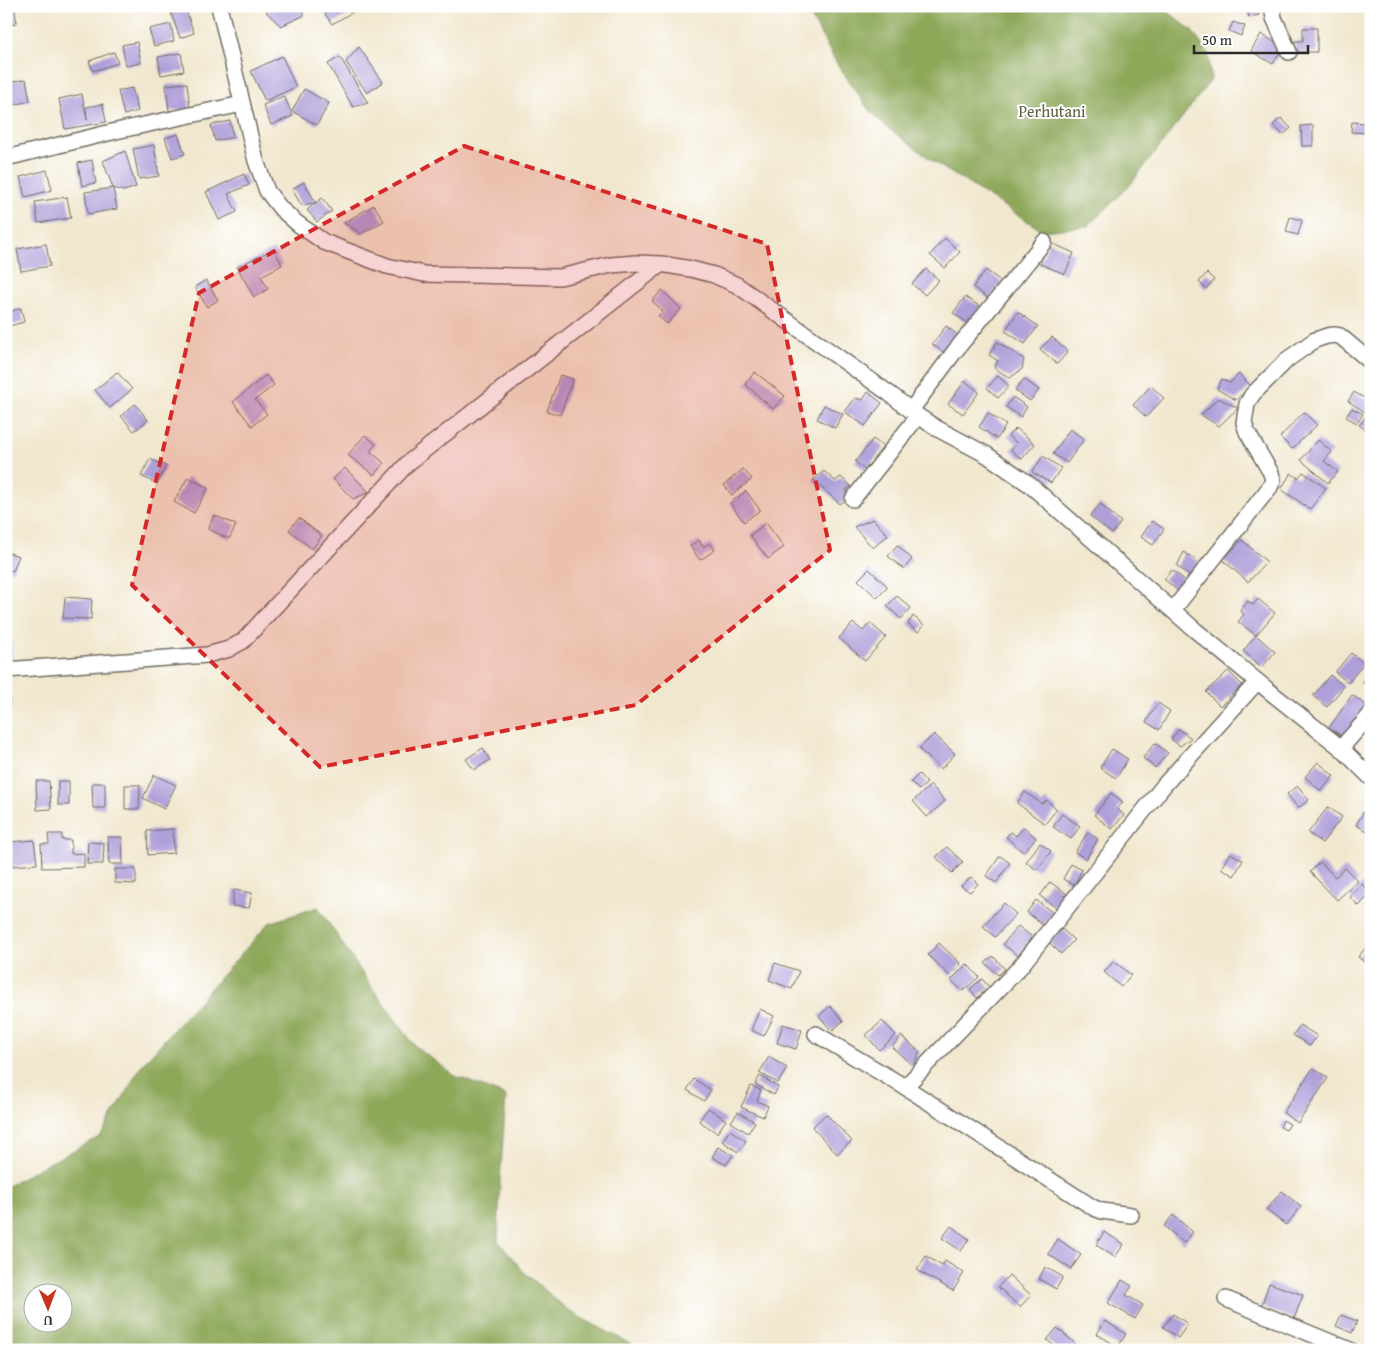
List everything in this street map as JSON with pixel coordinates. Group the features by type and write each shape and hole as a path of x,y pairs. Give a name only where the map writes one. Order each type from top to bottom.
{"street":[{"path":"220,6 256,161 267,190 281,209 298,224 324,242 387,266 424,274 560,277 611,265 636,262 661,264 714,274 737,285 938,430 987,455 1029,484 1258,682 1341,748 1371,778"},
{"path":"1272,6 1274,18 1289,52"},
{"path":"6,158 116,131 242,104"},
{"path":"853,499 955,351 1044,242"},
{"path":"6,670 207,654 229,649 243,641 408,463 661,264"},
{"path":"1173,610 1270,487 1271,473 1246,432 1244,423 1247,404 1252,396 1288,359 1315,340 1334,335 1340,336 1371,362"},
{"path":"905,1087 1020,967 1165,784 1258,682"},
{"path":"1341,748 1371,714"},
{"path":"816,1034 905,1087 1094,1208 1131,1215"},
{"path":"1226,1299 1350,1350"}],"highlighted area":[{"path":"464,146 767,244 830,550 636,705 320,767 132,585 199,293"}],"green space":[{"name":"Perhutani","path":"805,6 1161,6 1191,30 1208,53 1211,80 1130,185 1088,226 1043,231 937,164 888,128 869,110 836,62"},
{"path":"318,907 370,985 415,1046 455,1076 506,1096 498,1241 523,1271 570,1312 642,1350 6,1350 6,1187 101,1136 141,1066 269,923"}],"building":[{"path":"6,6 14,6 17,23 6,26"},
{"path":"272,6 296,6 305,15 281,26 266,12"},
{"path":"338,6 363,6 332,24 325,14"},
{"path":"1246,6 1256,6 1259,15 1249,17"},
{"path":"185,8 194,33 180,38 171,13"},
{"path":"1233,22 1245,26 1241,36 1229,31"},
{"path":"171,24 174,41 154,46 149,29"},
{"path":"1303,28 1317,28 1317,52 1295,52 1295,41 1303,41"},
{"path":"1261,34 1283,47 1273,64 1251,51"},
{"path":"137,42 141,63 126,66 122,45"},
{"path":"359,47 383,82 367,93 346,62"},
{"path":"114,52 118,63 93,71 89,61"},
{"path":"181,53 184,71 161,75 158,57"},
{"path":"282,56 296,87 265,101 251,71"},
{"path":"340,57 368,103 353,107 328,64"},
{"path":"26,79 30,101 9,106 6,95 6,83"},
{"path":"187,83 190,109 169,111 166,85"},
{"path":"132,88 138,111 124,115 118,91"},
{"path":"304,89 329,103 317,125 292,111"},
{"path":"82,94 87,120 86,107 103,104 106,122 65,129 59,99"},
{"path":"284,96 293,116 271,125 263,105"},
{"path":"1281,118 1291,128 1283,135 1273,125"},
{"path":"230,121 233,137 215,141 211,125"},
{"path":"1352,122 1367,123 1366,133 1351,132"},
{"path":"1313,125 1313,146 1302,146 1301,126"},
{"path":"178,134 185,154 172,158 165,138"},
{"path":"154,145 159,176 139,179 133,149"},
{"path":"125,151 136,187 124,191 113,188 103,161"},
{"path":"92,160 96,183 82,186 78,163"},
{"path":"47,170 52,190 25,197 20,177"},
{"path":"244,174 249,185 228,194 237,212 219,220 206,192"},
{"path":"304,182 316,203 301,205 292,189"},
{"path":"113,188 117,209 88,214 85,192"},
{"path":"67,197 71,218 38,223 35,202"},
{"path":"322,198 332,211 317,222 307,210"},
{"path":"374,205 384,221 361,234 344,223"},
{"path":"1290,217 1302,220 1298,235 1286,232"},
{"path":"945,238 960,252 945,268 930,255"},
{"path":"1049,242 1074,253 1065,274 1040,264"},
{"path":"46,244 50,266 21,271 17,249"},
{"path":"274,249 282,265 261,276 268,289 254,297 237,267"},
{"path":"926,269 939,280 925,295 912,284"},
{"path":"986,270 1002,282 989,299 973,287"},
{"path":"1207,273 1214,280 1206,289 1199,282"},
{"path":"206,280 218,300 207,307 195,287"},
{"path":"662,290 681,309 667,324 658,316 663,311 652,301"},
{"path":"965,297 981,307 969,324 953,313"},
{"path":"21,308 24,322 6,327 6,313"},
{"path":"1018,312 1038,326 1025,344 1005,331"},
{"path":"946,326 959,336 946,354 932,344"},
{"path":"1052,337 1068,352 1057,364 1040,349"},
{"path":"997,342 1024,359 1022,369 1010,378 994,368 998,361 989,355"},
{"path":"117,372 132,389 110,408 95,390"},
{"path":"755,372 785,396 773,409 745,384"},
{"path":"1239,374 1251,386 1236,400 1217,389 1222,379 1230,383"},
{"path":"266,375 274,385 255,400 267,414 252,426 233,402"},
{"path":"560,375 573,379 560,415 547,411"},
{"path":"998,376 1009,386 998,398 987,388"},
{"path":"1024,379 1039,390 1030,401 1015,390"},
{"path":"965,381 979,392 963,414 948,404"},
{"path":"1151,386 1164,398 1146,417 1133,405"},
{"path":"868,392 882,403 865,426 845,412 855,398 863,400"},
{"path":"1354,392 1371,402 1366,413 1348,401"},
{"path":"1013,397 1027,407 1021,417 1006,407"},
{"path":"1218,398 1238,408 1219,426 1201,415"},
{"path":"135,404 148,420 134,431 121,416"},
{"path":"824,405 843,414 835,428 817,419"},
{"path":"1352,408 1363,414 1357,423 1346,417"},
{"path":"1371,411 1371,434 1359,425"},
{"path":"1304,412 1317,425 1292,449 1280,437"},
{"path":"988,413 1006,425 997,439 979,427"},
{"path":"1016,428 1035,444 1022,459 1011,450 1017,443 1008,436"},
{"path":"1070,429 1084,439 1067,463 1053,454"},
{"path":"365,435 376,444 370,451 384,463 374,475 348,455"},
{"path":"873,439 884,447 865,470 855,462"},
{"path":"1318,440 1332,452 1324,461 1338,472 1328,483 1301,460"},
{"path":"1043,456 1061,468 1051,483 1032,472"},
{"path":"150,459 166,466 157,484 141,476"},
{"path":"345,468 369,492 353,499 333,479"},
{"path":"743,469 752,479 732,495 724,485"},
{"path":"824,471 835,481 841,477 851,486 846,490 850,496 840,504 813,480"},
{"path":"1303,472 1326,488 1310,509 1281,489 1291,473 1298,478"},
{"path":"188,477 208,488 194,513 174,502"},
{"path":"746,491 760,510 744,522 730,503"},
{"path":"1100,504 1121,522 1112,534 1090,516"},
{"path":"214,515 236,525 229,539 208,529"},
{"path":"299,518 322,536 312,549 289,530"},
{"path":"873,519 888,535 873,548 854,527"},
{"path":"1152,521 1164,529 1153,545 1141,537"},
{"path":"766,523 784,547 768,559 750,535"},
{"path":"699,540 703,547 710,543 715,550 700,560 690,546"},
{"path":"1242,540 1267,562 1248,582 1223,560"},
{"path":"897,545 912,559 904,569 888,556"},
{"path":"6,552 19,556 13,571 6,569"},
{"path":"1184,552 1205,566 1196,581 1177,566"},
{"path":"869,569 888,587 877,598 858,580"},
{"path":"1172,570 1186,581 1178,591 1164,579"},
{"path":"897,596 911,608 901,619 887,606"},
{"path":"65,597 92,599 91,619 63,618"},
{"path":"1258,599 1275,613 1256,635 1238,622 1244,614 1240,611 1248,601 1253,605"},
{"path":"913,616 924,625 918,632 908,624"},
{"path":"853,623 863,631 870,623 886,637 865,661 839,638"},
{"path":"6,635 11,635 12,657 6,657"},
{"path":"1256,635 1275,652 1262,667 1243,651"},
{"path":"1351,653 1364,663 1348,683 1335,672"},
{"path":"1228,671 1242,685 1220,706 1206,692"},
{"path":"1371,673 1371,690 1362,682"},
{"path":"1330,675 1344,686 1327,707 1313,696"},
{"path":"6,684 10,684 9,742 6,742"},
{"path":"1352,695 1369,707 1347,739 1329,728"},
{"path":"1158,703 1170,711 1159,730 1146,722"},
{"path":"1371,723 1371,738 1364,733"},
{"path":"1179,729 1191,738 1180,746 1171,739"},
{"path":"934,734 955,754 941,769 919,749"},
{"path":"1155,743 1168,753 1155,768 1143,758"},
{"path":"483,748 490,760 474,770 466,759"},
{"path":"1112,749 1128,759 1116,778 1100,768"},
{"path":"1318,762 1334,776 1321,791 1305,777"},
{"path":"919,774 927,783 919,790 911,782"},
{"path":"154,775 176,785 164,809 143,798"},
{"path":"36,781 49,781 51,809 37,810"},
{"path":"58,781 69,781 69,805 58,805"},
{"path":"92,783 105,783 105,808 93,808"},
{"path":"125,785 140,785 139,809 125,809"},
{"path":"931,785 945,801 927,817 913,801"},
{"path":"1298,786 1309,800 1298,808 1287,794"},
{"path":"1025,792 1042,804 1046,800 1057,809 1045,824 1017,803"},
{"path":"1111,793 1123,802 1117,809 1124,815 1112,829 1094,815"},
{"path":"1368,804 1371,806 1371,833 1356,825"},
{"path":"1328,807 1342,817 1322,843 1308,833"},
{"path":"1062,814 1080,826 1071,839 1053,827"},
{"path":"1024,827 1036,838 1023,852 1006,837 1011,832 1016,836"},
{"path":"173,829 174,853 148,855 147,831"},
{"path":"1088,832 1098,839 1086,859 1075,852"},
{"path":"48,834 62,834 62,840 71,840 71,854 84,853 84,867 42,868 41,844 49,844"},
{"path":"108,837 122,837 123,864 109,864"},
{"path":"34,840 37,864 13,866 11,842"},
{"path":"88,842 104,843 103,864 87,864"},
{"path":"1040,843 1051,851 1037,870 1026,862"},
{"path":"947,847 963,862 952,873 936,857"},
{"path":"1230,853 1243,860 1234,876 1221,868"},
{"path":"1000,856 1010,863 996,883 986,876"},
{"path":"1320,862 1335,877 1345,868 1358,881 1337,900 1310,872"},
{"path":"1071,864 1082,870 1074,885 1063,879"},
{"path":"115,869 136,869 136,884 115,883"},
{"path":"971,877 978,884 970,892 961,886"},
{"path":"1050,882 1067,894 1057,908 1040,896"},
{"path":"1362,884 1371,893 1359,906 1350,897"},
{"path":"234,890 252,893 249,908 232,906"},
{"path":"1036,900 1053,913 1043,925 1027,912"},
{"path":"1004,903 1016,914 995,937 983,926"},
{"path":"1018,926 1032,937 1018,956 1003,944"},
{"path":"1062,929 1074,940 1061,954 1049,942"},
{"path":"939,943 961,964 950,976 928,955"},
{"path":"1368,945 1371,947 1371,967 1358,957"},
{"path":"993,956 1005,969 998,975 985,963"},
{"path":"1114,961 1131,975 1121,987 1104,972"},
{"path":"775,963 799,971 792,989 769,980"},
{"path":"967,964 979,977 963,991 951,980"},
{"path":"982,979 989,987 977,998 970,989"},
{"path":"830,1006 843,1021 832,1031 819,1016"},
{"path":"760,1009 774,1016 764,1036 751,1030"},
{"path":"882,1021 896,1035 879,1050 866,1035"},
{"path":"783,1024 802,1030 796,1049 777,1043"},
{"path":"1300,1025 1317,1036 1310,1046 1293,1035"},
{"path":"901,1036 920,1052 913,1066 892,1047"},
{"path":"769,1057 787,1068 778,1083 759,1073"},
{"path":"1313,1068 1328,1078 1298,1123 1283,1113"},
{"path":"760,1076 778,1087 774,1095 755,1084"},
{"path":"694,1079 711,1090 704,1101 687,1090"},
{"path":"751,1086 761,1090 757,1101 768,1106 763,1117 741,1107"},
{"path":"708,1108 726,1120 717,1133 699,1121"},
{"path":"738,1112 755,1122 748,1133 731,1122"},
{"path":"826,1114 852,1141 837,1154 812,1127"},
{"path":"1283,1120 1290,1124 1286,1130 1280,1127"},
{"path":"730,1130 746,1141 738,1152 722,1141"},
{"path":"718,1147 733,1155 726,1165 712,1157"},
{"path":"1282,1191 1301,1207 1286,1225 1266,1210"},
{"path":"1173,1215 1193,1232 1184,1243 1164,1226"},
{"path":"951,1226 969,1239 961,1251 942,1238"},
{"path":"1104,1232 1124,1244 1115,1257 1096,1245"},
{"path":"1058,1239 1081,1255 1071,1269 1048,1254"},
{"path":"926,1256 942,1266 945,1261 964,1273 953,1291 917,1270"},
{"path":"1045,1267 1063,1277 1056,1289 1039,1279"},
{"path":"1009,1275 1031,1295 1020,1307 998,1287"},
{"path":"1122,1280 1132,1286 1126,1295 1143,1305 1135,1319 1108,1303"},
{"path":"1269,1283 1303,1295 1294,1319 1261,1307"},
{"path":"1173,1314 1188,1324 1178,1338 1163,1327"},
{"path":"1341,1315 1357,1321 1352,1333 1336,1326"},
{"path":"1105,1321 1126,1334 1118,1347 1097,1334"},
{"path":"1057,1328 1076,1344 1071,1350 1059,1350 1047,1340"}]}
